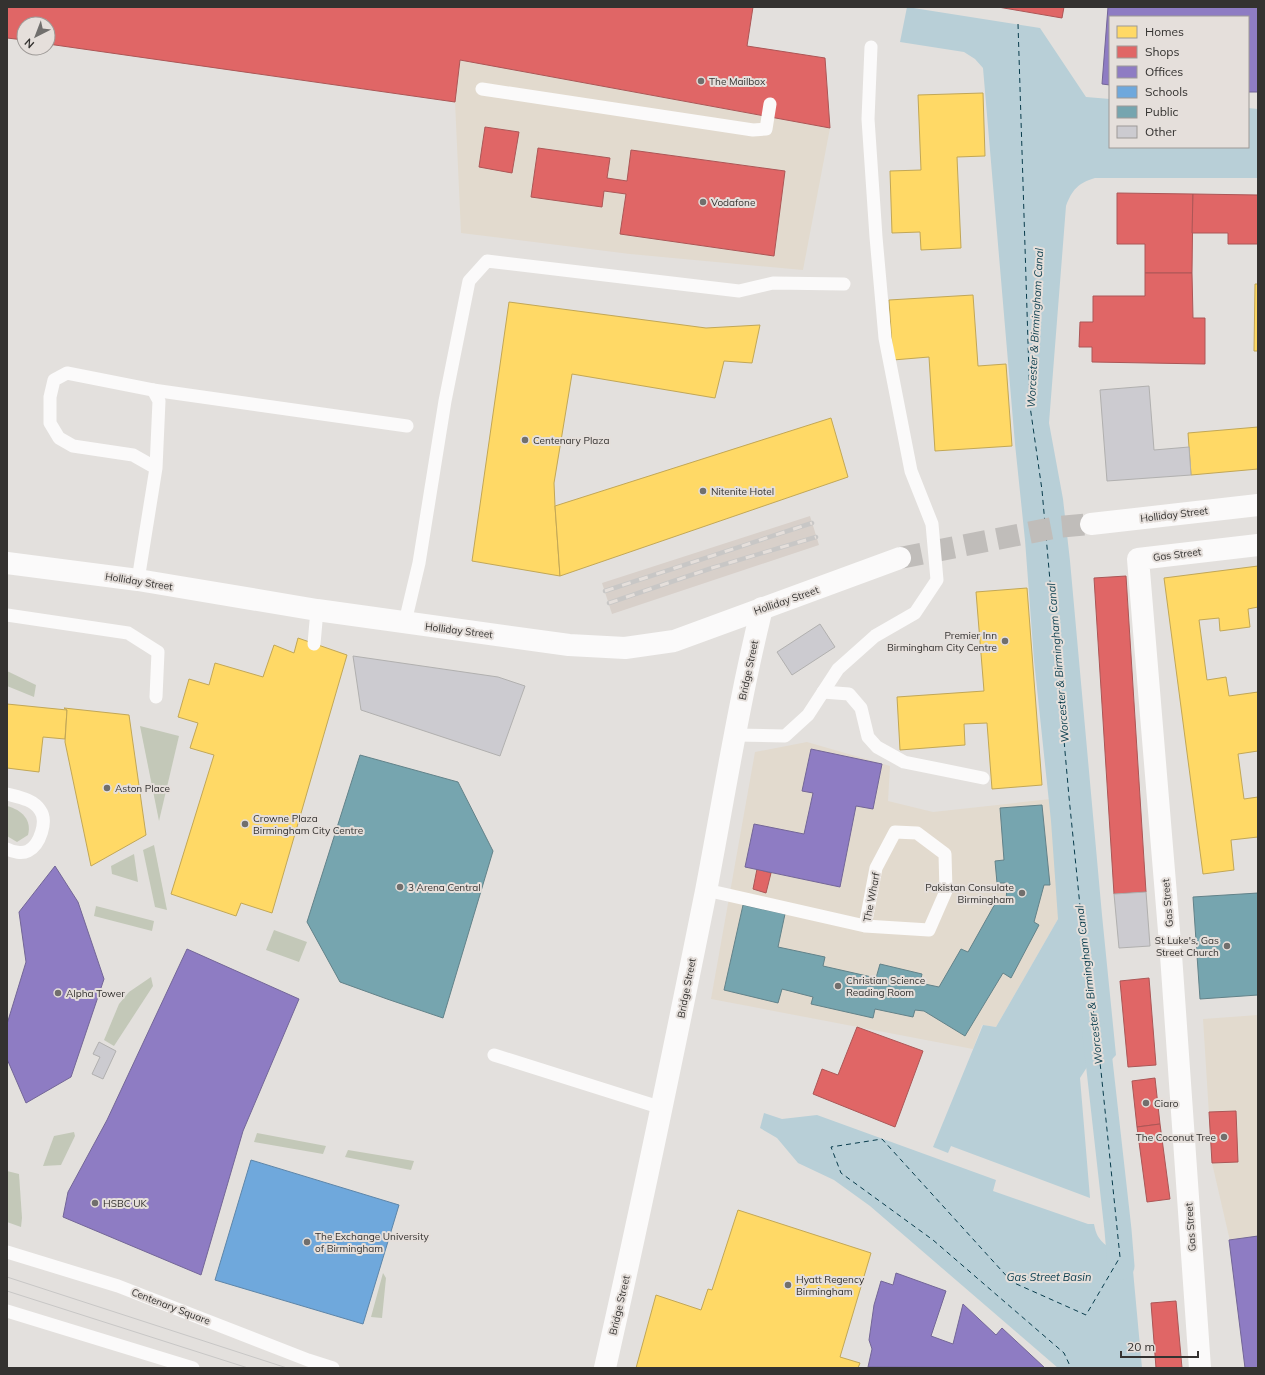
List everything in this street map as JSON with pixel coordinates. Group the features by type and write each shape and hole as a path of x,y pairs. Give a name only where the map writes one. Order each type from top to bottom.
{"street":[{"name":"Holliday Street","path":"1091,524 1258,505"},
{"name":"Gas Street","path":"1200,1368 1170,947 1138,559 1258,544"},
{"name":"Holliday Street","path":"7,563 138,580 317,610 569,645 624,648 674,640 843,580 900,558"},
{"name":"Bridge Street","path":"605,1368 662,1108 706,890 735,735 762,608"}],"lane":[{"path":"735,735 785,736 808,715 838,669 875,636 915,613 936,580 932,524 911,471 885,338 868,119 872,47"},
{"path":"482,89 753,130 766,129 770,104"},
{"path":"405,622 418,563 445,401 469,281 487,261 739,291 773,283 844,284"},
{"path":"156,468 133,455 73,446 59,438 50,423 50,397 54,380 67,373 154,390 407,426"},
{"path":"138,580 156,468 159,401 154,390"},
{"path":"314,644 317,610"},
{"path":"7,615 128,633 158,652 156,697"},
{"path":"823,692 849,694 860,708 868,737 877,747 904,762 983,778"},
{"path":"7,794 28,800 40,810 44,822 41,836 35,846 27,852 14,852 7,849"},
{"name":"The Wharf","path":"706,890 865,926 929,930 946,891 945,854 917,833 895,832 876,868 865,926"},
{"path":"494,1055 662,1108"},
{"name":"Centenary Square","path":"7,1252 118,1286 308,1360 333,1368"},
{"path":"7,1311 193,1368"}],"shaded area":[{"path":"460,60 830,128 803,270 630,254 461,233 455,102"},
{"path":"810,516 819,545 612,614 602,583"},
{"path":"807,742 890,766 888,801 933,812 1069,797 1081,916 1058,919 996,1027 982,1025 973,1049 711,999 755,752"},
{"path":"1258,1015 1258,1237 1230,1241 1212,1163 1203,1019"}],"green space":[{"path":"7,671 36,685 34,697 7,686"},
{"path":"140,726 179,736 159,821"},
{"path":"7,806 17,810 25,816 29,825 28,835 17,842 7,836"},
{"path":"154,845 167,910 155,907 143,850"},
{"path":"134,854 138,882 112,874 111,866"},
{"path":"96,906 154,921 152,931 94,916"},
{"path":"274,930 307,942 299,962 266,950"},
{"path":"151,977 153,986 114,1046 104,1040 119,1004 129,992"},
{"path":"74,1132 75,1136 61,1165 43,1166 54,1136"},
{"path":"257,1133 326,1146 323,1154 254,1142"},
{"path":"348,1150 414,1161 411,1170 345,1157"},
{"path":"7,1171 19,1174 22,1218 21,1227 7,1222"},
{"path":"383,1273 386,1278 382,1318 371,1317"}],"water":[{"path":"907,7 1040,28 1086,97 1109,99 1109,148 1249,148 1249,108 1258,109 1258,178 1095,178 1084,182 1076,188 1066,206 1049,423 1063,499 1070,561 1116,1055 1101,1071 1089,1064 1080,1078 1090,1198 951,1146 948,1153 933,1147 983,1025 996,1027 1058,919 1051,821 1034,660 1025,540 1015,444 983,68 975,59 964,52 900,42"},
{"name":"Gas Street Basin","path":"764,1113 782,1119 817,1115 996,1180 993,1191 1088,1224 1094,1224 1098,1236 1107,1246 1113,1232 1118,1230 1130,1238 1142,1368 1058,1368 870,1206 834,1180 798,1163 777,1138 760,1128"}],"building: Homes":[{"path":"983,93 985,156 957,157 961,248 921,250 920,232 892,233 890,171 921,170 918,95"},
{"path":"1255,284 1258,284 1258,351 1254,351"},
{"path":"973,295 978,366 1006,364 1012,446 935,451 929,357 893,360 889,300"},
{"name":"Centenary Plaza","path":"509,302 706,328 760,325 752,363 724,361 715,398 572,374 554,483 560,576 472,561"},
{"name":"Nitenite Hotel","path":"831,418 848,477 560,576 555,506"},
{"path":"1258,427 1258,469 1191,475 1188,433"},
{"path":"1258,566 1258,607 1248,609 1250,627 1220,631 1219,618 1199,620 1207,680 1226,677 1229,696 1258,692 1258,751 1238,754 1244,799 1258,797 1258,837 1231,840 1234,870 1203,874 1164,578"},
{"name":"Premier Inn Birmingham City Centre","path":"1027,588 1042,785 992,789 987,723 964,724 965,745 900,750 897,697 984,691 976,592"},
{"name":"Crowne Plaza Birmingham City Centre","path":"298,638 347,655 272,913 241,903 236,916 171,894 214,755 190,748 198,723 178,717 189,679 209,685 215,663 263,677 274,645 294,653"},
{"path":"7,704 67,710 65,739 43,737 39,772 7,768"},
{"name":"Aston Place","path":"64,708 129,715 146,835 91,866 65,742 67,710"},
{"name":"Hyatt Regency Birmingham","path":"738,1210 871,1253 840,1357 860,1363 858,1368 636,1368 656,1295 701,1310 708,1289 712,1290"}],"building: Shops":[{"name":"The Mailbox","path":"7,7 753,7 747,46 825,58 830,128 460,60 455,102 56,45 56,16 16,16 16,39 7,38"},
{"path":"998,7 1064,7 1062,18"},
{"path":"485,127 519,132 512,173 479,167"},
{"name":"Vodafone","path":"538,148 610,158 607,178 627,181 631,150 785,171 774,256 620,234 626,194 604,191 602,207 531,197"},
{"path":"1117,193 1193,194 1192,273 1145,273 1145,244 1117,244"},
{"path":"1193,194 1258,195 1258,244 1228,244 1228,233 1192,233"},
{"path":"1145,273 1192,273 1193,318 1205,318 1205,364 1092,362 1092,347 1079,347 1080,322 1093,322 1093,296 1145,296"},
{"path":"1126,576 1146,892 1114,894 1094,578"},
{"path":"757,869 771,873 766,893 753,889"},
{"path":"1149,978 1156,1065 1128,1067 1120,981"},
{"path":"857,1027 923,1051 895,1127 813,1094 822,1069 838,1075"},
{"name":"Ciaro","path":"1155,1078 1160,1124 1137,1127 1132,1081"},
{"name":"The Coconut Tree","path":"1236,1111 1238,1162 1212,1163 1209,1112"},
{"path":"1160,1124 1170,1199 1147,1202 1137,1127"},
{"path":"1176,1301 1182,1368 1156,1368 1151,1303"}],"building: Offices":[{"path":"1108,7 1258,7 1258,92 1249,92 1249,16 1109,16 1109,85 1102,84"},
{"path":"811,749 882,764 873,809 856,806 840,887 745,867 754,824 804,834 813,793 802,791"},
{"name":"Alpha Tower","path":"55,866 78,902 104,979 71,1077 26,1103 7,1059 7,1024 26,962 19,912"},
{"name":"HSBC UK","path":"187,949 299,999 243,1131 201,1275 63,1217 68,1192 107,1120"},
{"path":"1258,1236 1258,1368 1245,1368 1229,1240"},
{"path":"896,1273 946,1291 931,1336 953,1344 963,1304 996,1335 1002,1328 1045,1368 868,1367 872,1349 869,1340 874,1305 881,1281 893,1285"}],"building: Schools":[{"name":"The Exchange University of Birmingham","path":"251,1160 399,1205 363,1324 215,1280"}],"building: Public":[{"name":"3 Arena Central","path":"360,755 458,782 493,851 443,1018 340,982 307,922"},
{"path":"1042,805 1050,885 1044,885 1034,922 1039,925 1011,978 1003,973 965,1036 924,1011 915,1010 913,1017 875,1009 873,1018 811,1004 813,997 782,989 778,1003 724,990 743,905 785,914 778,947 825,957 823,966 876,978 880,964 922,974 920,983 939,987 961,949 968,952 996,902 1006,904 1007,883 997,883 995,861 1004,860 1000,808"},
{"name":"St Luke's, Gas Street Church","path":"1258,893 1258,995 1200,999 1193,897"}],"building: Other":[{"path":"1149,386 1154,450 1189,447 1191,475 1107,481 1100,390"},
{"path":"820,624 835,647 792,675 777,652"},
{"path":"353,656 498,677 525,686 500,756 361,710"},
{"path":"1146,892 1150,946 1119,948 1114,894"},
{"path":"99,1042 116,1051 103,1079 92,1074 100,1057 93,1054"}],"waterway":[{"name":"Worcester & Birmingham Canal","path":"1096,1034 1121,1266"}],"ferry route":[{"path":"1018,24 1030,406 1042,490 1081,916 1101,1071 1120,1257 1086,1315 1012,1282 882,1139 831,1147 841,1173 933,1240 1064,1353 1071,1368"}],"tunnel":[{"path":"900,558 1058,527 1091,524"}],"tram line":[{"path":"7,1277 287,1368"},
{"path":"7,1291 248,1368"}],"railway":[{"path":"605,591 812,523"},
{"path":"609,603 712,568 816,537"}],"place":[{"name":"The Mailbox","path":"701,81"},
{"name":"Vodafone","path":"703,202"},
{"name":"Centenary Plaza","path":"525,440"},
{"name":"Nitenite Hotel","path":"703,491"},
{"name":"Premier Inn Birmingham City Centre","path":"1005,641"},
{"name":"Aston Place","path":"107,788"},
{"name":"Crowne Plaza Birmingham City Centre","path":"245,824"},
{"name":"3 Arena Central","path":"400,887"},
{"name":"Pakistan Consulate Birmingham","path":"1022,893"},
{"name":"St Luke's, Gas Street Church","path":"1227,946"},
{"name":"Christian Science Reading Room","path":"838,986"},
{"name":"Alpha Tower","path":"58,993"},
{"name":"Ciaro","path":"1146,1103"},
{"name":"The Coconut Tree","path":"1224,1137"},
{"name":"HSBC UK","path":"95,1203"},
{"name":"The Exchange University of Birmingham","path":"307,1242"},
{"name":"Hyatt Regency Birmingham","path":"788,1285"}]}
